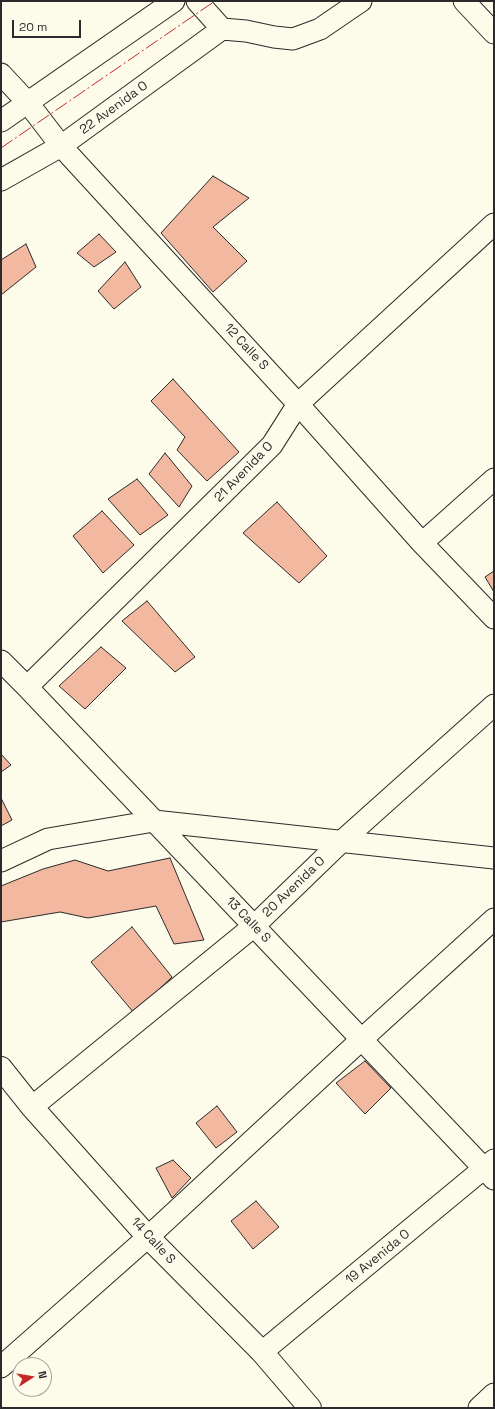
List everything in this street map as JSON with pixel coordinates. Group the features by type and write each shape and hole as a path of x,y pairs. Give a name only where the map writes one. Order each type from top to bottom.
{"street":[{"path":"1,121 174,1"},
{"path":"197,1 222,29 246,31 274,37 294,39 320,29 361,1"},
{"path":"464,1 494,33"},
{"name":"22 Avenida O","path":"1,180 61,146 222,29"},
{"name":"12 Calle S","path":"1,74 28,103 61,146 298,404 422,543 494,618"},
{"name":"21 Avenida O","path":"27,687 272,445 298,404 494,224"},
{"path":"422,543 494,479"},
{"name":"13 Calle S","path":"1,661 362,1039 491,1170"},
{"name":"20 Avenida O","path":"32,1107 254,926 342,841 494,704"},
{"path":"1,860 48,839 154,820 494,858"},
{"path":"1,1367 148,1237 494,919"},
{"name":"14 Calle S","path":"1,1068 32,1107 148,1237 262,1352 310,1408"},
{"name":"19 Avenida O","path":"262,1352 491,1170"},
{"path":"479,1408 494,1394"}],"building":[{"path":"213,176 249,198 213,227 247,261 213,292 161,233"},
{"path":"99,234 116,252 94,267 77,253"},
{"path":"26,244 36,267 1,295 1,260"},
{"path":"125,262 141,287 114,309 98,291"},
{"path":"173,379 239,452 207,481 177,450 185,437 151,401"},
{"path":"165,453 192,486 179,507 149,474"},
{"path":"137,479 168,515 140,535 108,499"},
{"path":"277,502 327,556 299,583 243,533"},
{"path":"102,511 134,545 103,573 73,536"},
{"path":"494,571 494,592 485,577"},
{"path":"147,601 195,657 175,672 122,621"},
{"path":"101,647 126,668 85,709 59,686"},
{"path":"1,754 11,765 1,772"},
{"path":"1,798 12,820 1,826"},
{"path":"170,858 204,940 174,944 156,906 88,918 60,912 1,922 1,886 43,869 75,860 108,871"},
{"path":"132,927 172,977 134,1013 91,962"},
{"path":"365,1061 391,1088 365,1114 336,1083"},
{"path":"217,1106 237,1132 216,1148 196,1123"},
{"path":"173,1160 191,1178 172,1198 156,1168"},
{"path":"256,1201 279,1227 253,1249 231,1221"}],"power":[{"path":"1,148 215,1"}]}
